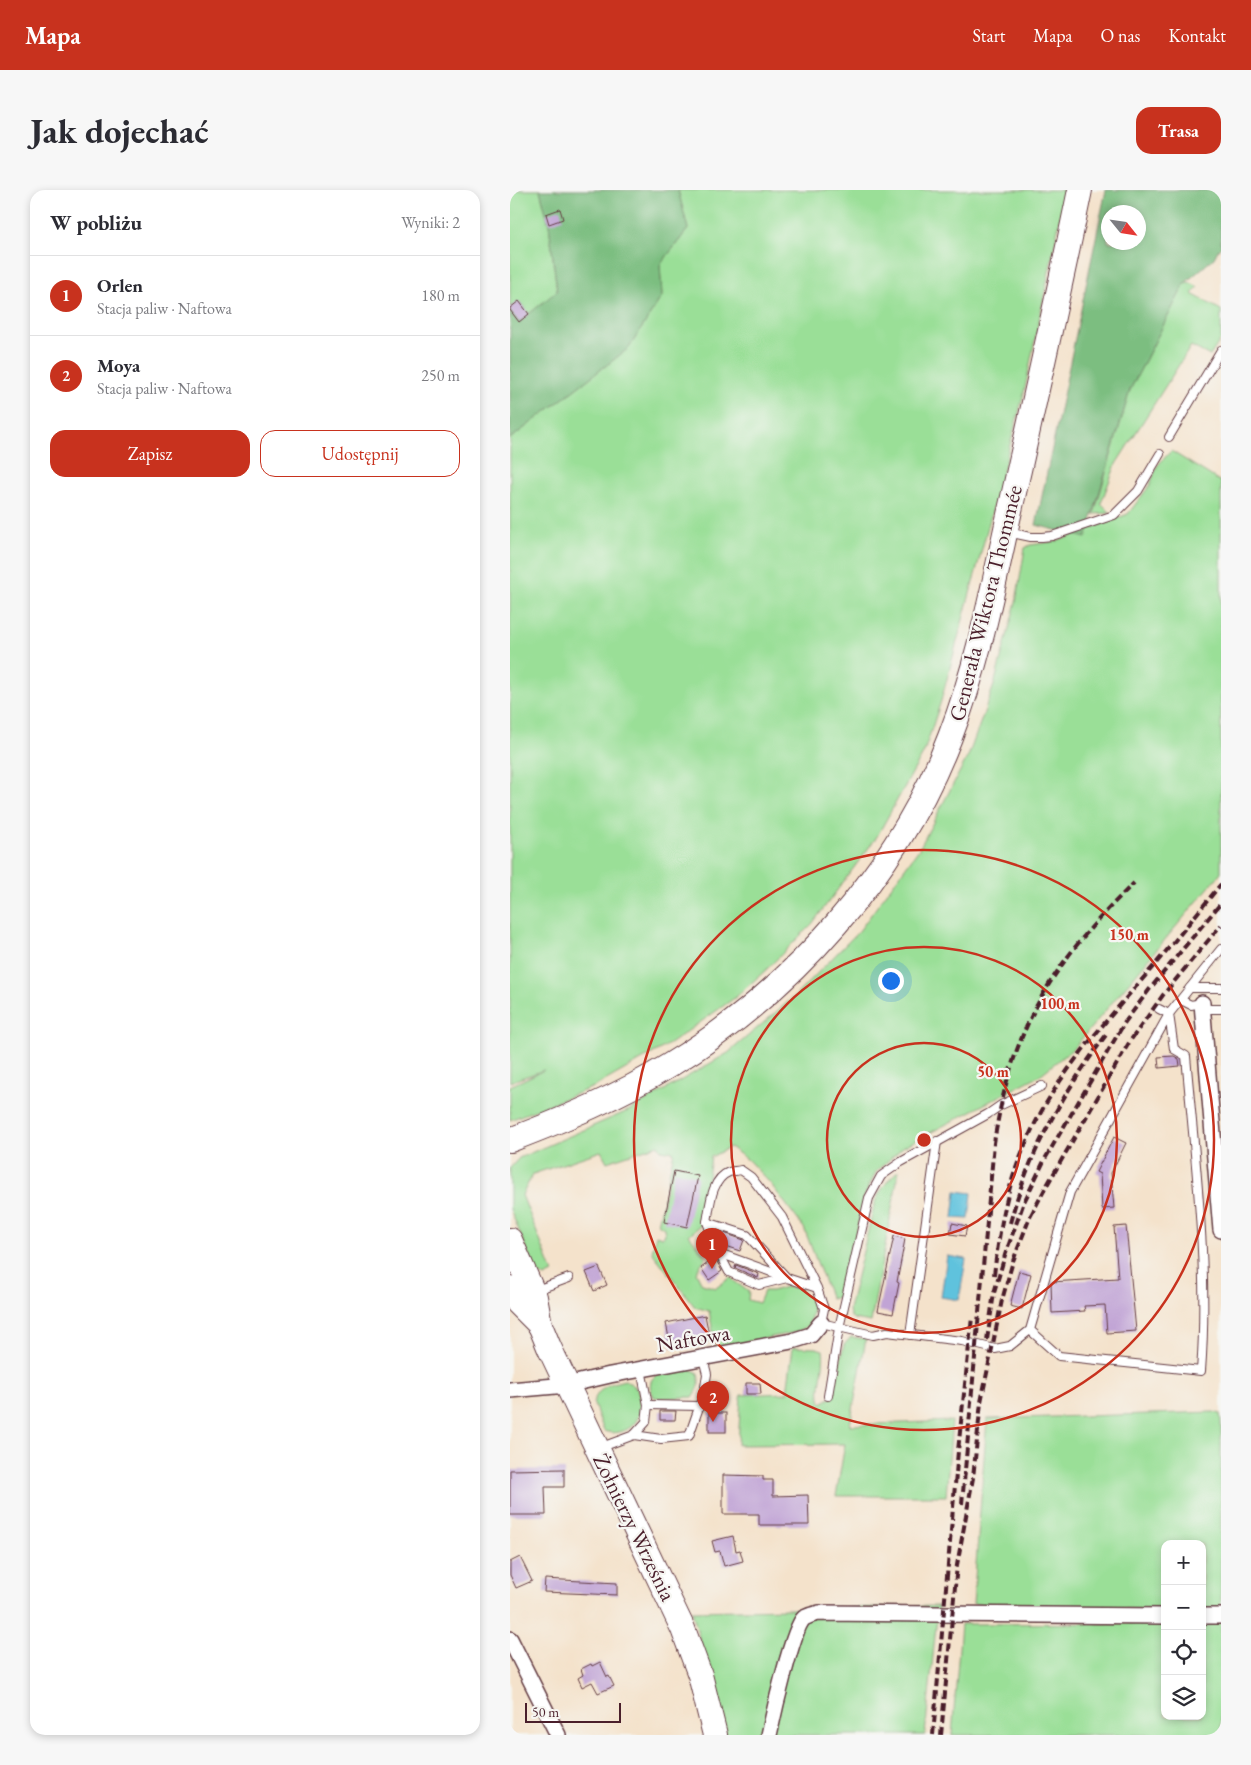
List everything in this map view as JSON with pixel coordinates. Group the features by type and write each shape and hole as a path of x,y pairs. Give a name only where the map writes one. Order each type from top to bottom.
{"main road":[{"name":"Generała Wiktora Thommée","path":"510,1140 625,1090 672,1064 716,1034 756,1002 827,934 862,891 909,822 948,742 962,703 981,636 1056,307 1080,190"},
{"path":"510,1150 532,1132"},
{"name":"Żołnierzy Września","path":"510,1240 521,1290 540,1325 683,1629 700,1675 714,1735"}],"street":[{"path":"1202,1006 1221,1230"},
{"name":"Naftowa","path":"510,1390 567,1384 792,1341 811,1335 821,1323"},
{"path":"769,1735 789,1653 798,1627 804,1619 819,1613 1161,1616"},
{"path":"1206,1616 1221,1616"},
{"path":"510,1639 558,1735"}],"lane":[{"path":"1169,437 1221,350"},
{"path":"1005,532 1042,537 1052,536 1114,515 1138,491 1160,454"},
{"path":"787,1278 759,1285 729,1272 719,1253 707,1222 714,1188 720,1178 728,1172 741,1170 751,1177 782,1217 817,1288 824,1309 821,1323 873,1335 887,1332 962,1340 995,1349 1010,1346 1030,1330 1070,1192 1170,1014 1221,949"},
{"path":"1190,988 1221,988"},
{"path":"1181,1000 1191,1005 1221,1009"},
{"path":"1160,1008 1170,1014"},
{"path":"1030,1330 1058,1356 1201,1371 1204,1328 1202,1243 1186,1056 1174,1050 1170,1014"},
{"path":"828,1396 839,1328 869,1198 880,1176 1001,1105 1042,1086"},
{"path":"910,1335 938,1141"},
{"path":"707,1222 747,1235 787,1278"},
{"path":"719,1253 817,1288"},
{"path":"521,1290 569,1278"},
{"path":"597,1448 634,1435 661,1439 689,1436 700,1406 707,1374 703,1358"},
{"path":"634,1435 646,1422 648,1405 641,1369"},
{"path":"648,1405 700,1406"}],"green space":[{"path":"510,190 540,190 549,224 557,292 529,314 519,301 512,307 510,306"},
{"path":"540,190 678,190 688,229 660,265 662,296 629,348 510,439 510,310 519,322 557,291 549,224"},
{"path":"678,190 1066,190 1024,393 941,701 924,752 876,838 812,924 736,997 671,1043 596,1086 510,1120 510,1086 544,1070 510,1082 510,439 629,348 662,296 660,265 688,229"},
{"path":"1106,190 1221,190 1221,247 1214,258 1185,283 1130,390 1086,538 1036,525 1101,214 1101,250 1146,250 1146,205 1103,205"},
{"path":"1189,282 1198,287 1192,294 1221,310 1221,339 1210,356 1191,346 1116,464 1101,503 1111,513 1094,514 1130,390 1185,283"},
{"path":"1171,451 1221,482 1221,873 1074,1048 1040,1075 903,1147 876,1172 864,1197 842,1296 831,1299 804,1228 770,1183 748,1160 730,1147 711,1157 701,1225 689,1235 706,1257 696,1272 702,1284 716,1288 731,1277 749,1292 748,1300 759,1303 764,1291 785,1287 799,1288 811,1300 813,1309 809,1325 797,1332 716,1348 709,1311 695,1307 652,1252 656,1235 662,1237 665,1235 664,1228 658,1224 674,1152 661,1150 658,1145 607,1162 601,1151 533,1174 522,1195 553,1273 545,1277 536,1272 510,1209 510,1168 519,1158 630,1110 728,1053 795,996 859,931 919,849 969,754 994,685 1016,602 1025,548 1030,545 1058,541 1128,514 1150,485 1157,466"},
{"path":"899,1170 871,1322 854,1319 850,1316 849,1309 875,1202 891,1177"},
{"path":"851,1337 866,1339 850,1425 952,1421 946,1496 836,1496 845,1444 738,1445 741,1395 787,1393 793,1347 816,1348 823,1350 824,1357 820,1390 821,1403 832,1397 844,1345"},
{"path":"686,1368 697,1372 698,1376 699,1385 693,1397 654,1397 651,1389 653,1378 658,1374"},
{"path":"625,1380 637,1388 640,1412 637,1420 629,1428 619,1432 604,1431 593,1402 599,1392 606,1386"},
{"path":"1214,1412 1220,1414 1221,1610 1206,1610 1206,1540 1161,1540 1161,1610 973,1604 987,1419"},
{"path":"938,1606 925,1735 725,1735 692,1611"},
{"path":"1161,1623 1161,1720 1206,1720 1206,1623 1221,1623 1221,1735 952,1735 961,1624"}],"water":[{"path":"956,1191 972,1193 969,1219 953,1218"},
{"path":"947,1256 966,1259 959,1300 941,1297"}],"building":[{"path":"560,209 563,219 549,224 546,214"},
{"path":"519,301 529,314 519,322 510,308"},
{"path":"1174,1056 1179,1059 1180,1066 1159,1068 1158,1057"},
{"path":"1114,1137 1126,1143 1111,1173 1114,1208 1102,1209 1100,1174 1096,1172"},
{"path":"674,1171 698,1176 687,1227 664,1222"},
{"path":"952,1223 967,1226 965,1236 950,1234"},
{"path":"1126,1226 1136,1331 1107,1333 1105,1305 1084,1306 1085,1311 1052,1313 1051,1282 1118,1278 1114,1227"},
{"path":"721,1232 744,1240 740,1251 722,1245 719,1238"},
{"path":"894,1236 905,1239 893,1314 878,1311"},
{"path":"715,1258 722,1271 709,1280 701,1268"},
{"path":"736,1265 759,1274 758,1278 735,1268"},
{"path":"599,1267 607,1285 594,1291 586,1272"},
{"path":"1019,1271 1031,1274 1022,1309 1010,1306"},
{"path":"705,1315 710,1340 671,1348 666,1323"},
{"path":"746,1383 760,1383 761,1394 746,1394"},
{"path":"660,1411 676,1411 675,1420 660,1420"},
{"path":"709,1413 726,1413 726,1432 709,1432"},
{"path":"564,1469 564,1487 545,1487 546,1515 510,1515 510,1470"},
{"path":"723,1475 763,1476 763,1480 773,1480 773,1496 808,1495 809,1525 759,1525 759,1514 723,1514"},
{"path":"733,1536 736,1551 740,1550 743,1561 724,1566 720,1551 715,1552 712,1541"},
{"path":"520,1557 532,1581 516,1588 510,1575 510,1562"},
{"path":"545,1579 617,1583 617,1595 544,1592"},
{"path":"600,1662 607,1677 609,1676 614,1686 598,1693 592,1682 582,1687 578,1678 583,1675 581,1669"}],"railway":[{"path":"962,1504 994,1143 1012,1066 1024,1032 1058,970 1105,912 1134,883"},
{"path":"994,1275 1001,1227 1012,1180 1023,1150 1046,1104 1059,1082 1089,1042 1221,884"},
{"path":"987,1340 994,1293 1005,1255 1024,1202 1045,1159 1125,1022 1221,903"},
{"path":"941,1735 957,1565 973,1478 981,1402 1002,1300 1013,1261 1030,1217 1130,1041 1163,995 1221,925"},
{"path":"1010,1223 1037,1147 1062,1101 1106,1035"},
{"path":"933,1735 972,1317"}],"place":[{"name":"Orlen","path":"712,1269"},
{"name":"Moya","path":"713,1422"}]}
